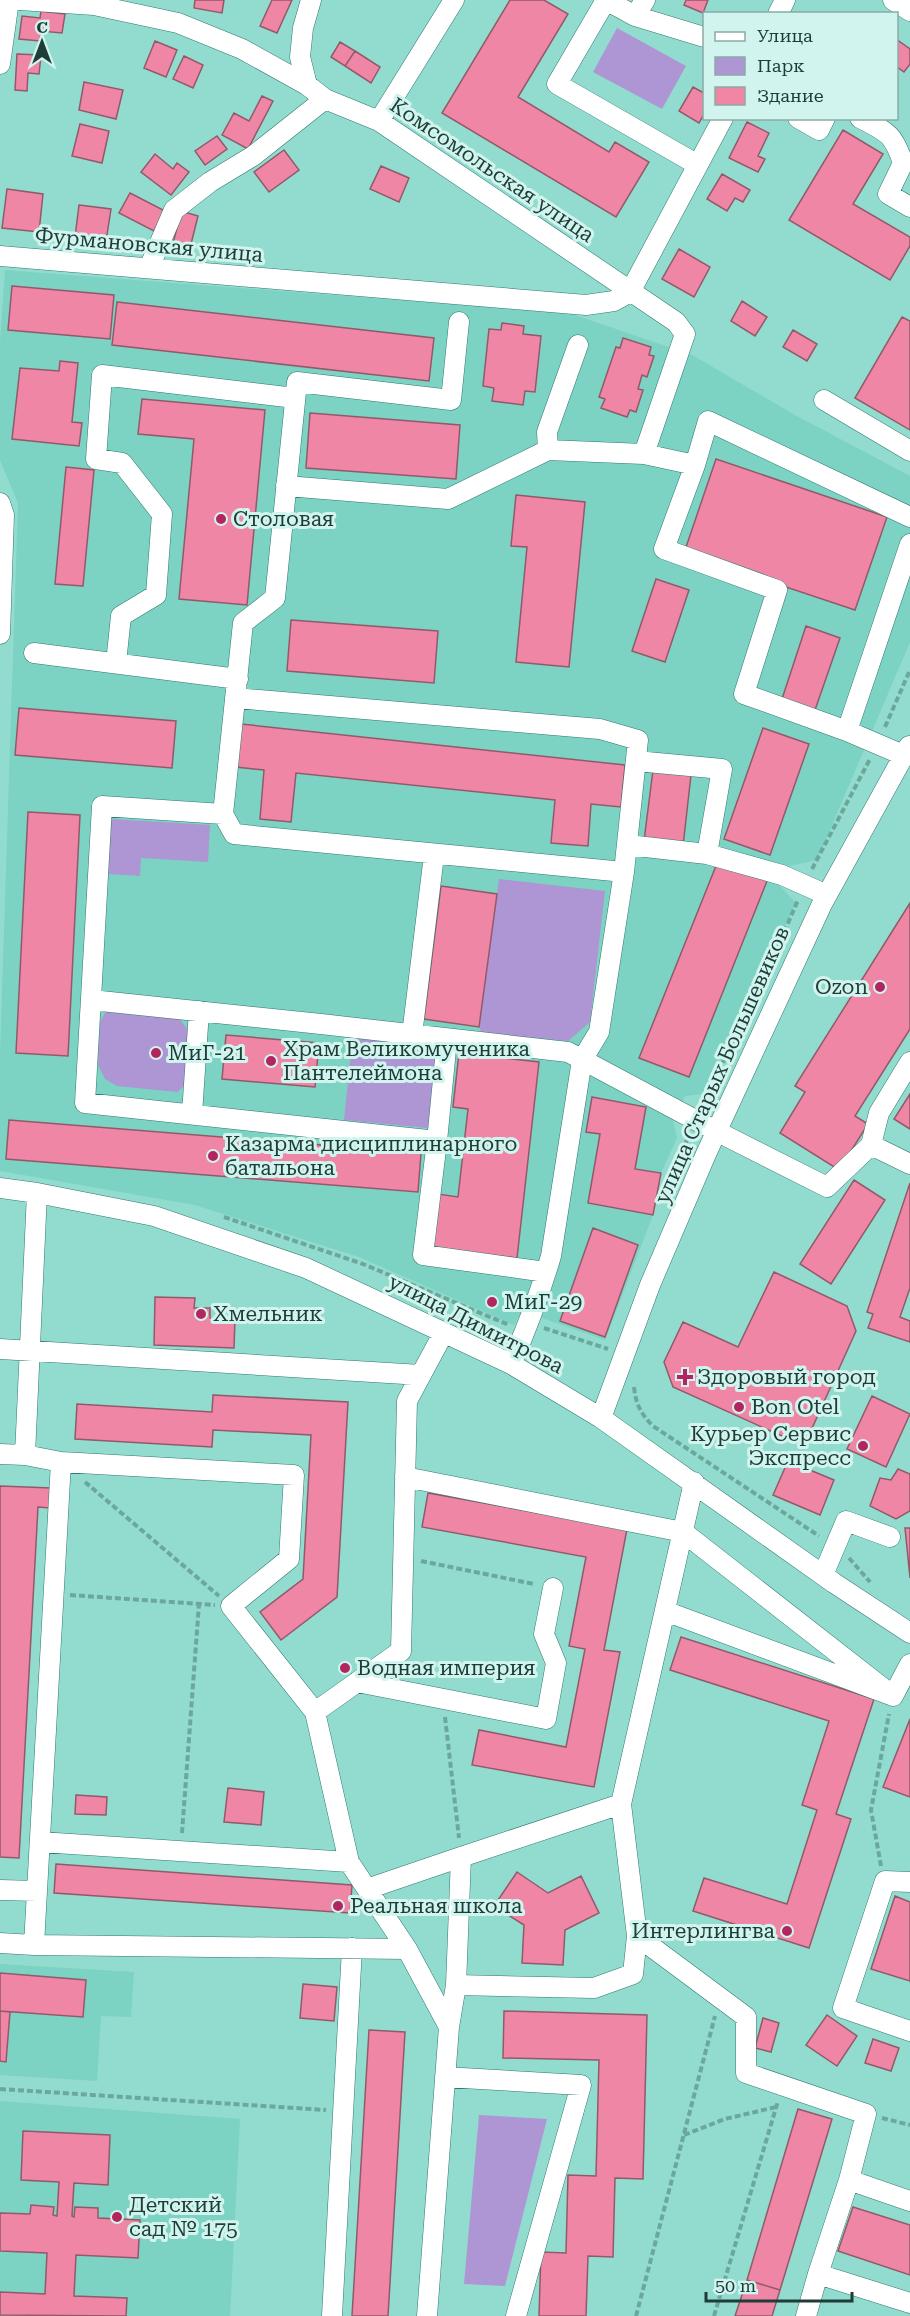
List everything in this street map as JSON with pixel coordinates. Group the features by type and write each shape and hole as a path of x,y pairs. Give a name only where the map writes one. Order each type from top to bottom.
{"street":[{"path":"0,64 9,0"},
{"name":"Комсомольская улица","path":"20,0 94,5 178,23 242,49 307,85 325,99 379,121 676,322 685,334 644,454"},
{"path":"307,85 300,57 303,28 311,0"},
{"path":"379,121 454,0"},
{"path":"699,165 557,84 606,0 640,8 703,36"},
{"path":"892,0 910,11"},
{"path":"149,268 174,210 210,182 253,156 325,99"},
{"path":"630,292 722,120"},
{"path":"802,120 819,130 824,120"},
{"path":"864,120 886,132 896,143 903,163 888,194 910,207"},
{"name":"Фурмановская улица","path":"0,256 586,305 614,301 630,292"},
{"path":"459,322 451,400 297,381 275,598 243,623 223,814 234,834 624,872"},
{"path":"548,450 547,432 578,345"},
{"path":"116,663 121,616 156,595 162,514 122,463 96,459 102,375 295,398"},
{"path":"824,400 910,451"},
{"path":"907,749 847,731 744,694 777,590 664,549 695,465 708,421 910,517"},
{"path":"286,486 448,499 548,450 644,454 695,465"},
{"path":"0,634 1,511"},
{"path":"847,731 910,544"},
{"path":"34,653 116,663 236,688 600,729 638,740 628,845 599,1032 582,1060 551,1256 533,1314 511,1364"},
{"name":"улица Старых Большевиков","path":"602,1418 650,1284 716,1131 827,895 907,749"},
{"path":"636,761 722,769 707,854"},
{"path":"223,814 102,806 85,1103 437,1141"},
{"path":"628,845 707,854 782,875 827,895"},
{"path":"412,1035 434,855"},
{"path":"91,1000 568,1052 716,1131 827,1186 871,1145 879,1113 910,1062"},
{"path":"192,1114 199,1011"},
{"path":"447,1039 423,1255 546,1272"},
{"path":"871,1145 910,1164"},
{"name":"улица Димитрова","path":"0,1188 154,1216 306,1268 511,1364 602,1418 823,1575 910,1633"},
{"path":"25,1455 37,1193"},
{"path":"315,1712 401,1651 407,1401 444,1332"},
{"path":"0,1349 421,1375"},
{"path":"0,1454 25,1455 61,1462 294,1475 289,1559 231,1606 315,1712 349,1862 407,1949 449,2027"},
{"path":"34,1945 61,1462"},
{"path":"405,1477 683,1532 893,1696"},
{"path":"456,1985 594,1988 633,1974 637,1936 621,1804 694,1482"},
{"path":"823,1575 846,1521 890,1537"},
{"path":"357,1682 546,1719 556,1664 544,1634 553,1588"},
{"path":"665,1611 893,1696"},
{"path":"893,1696 910,1664"},
{"path":"367,1889 621,1804"},
{"path":"40,1842 349,1862"},
{"path":"427,2316 449,2027 456,1985 461,1857"},
{"path":"910,1882 885,1881 843,2008 910,2031"},
{"path":"0,1890 37,1891"},
{"path":"637,1936 746,2017 746,2073 866,2114 849,2180 806,2316"},
{"path":"0,1943 407,1949"},
{"path":"332,2316 352,1948"},
{"path":"445,2077 581,2085 516,2316"},
{"path":"849,2180 910,2201"},
{"path":"818,2274 906,2307"}],"path":[{"path":"634,1380 636,1403 641,1414 653,1426 834,1546 852,1561 875,1588"},
{"path":"61,1462 231,1606"},
{"path":"403,1557 553,1588"},
{"path":"54,1593 231,1606"},
{"path":"180,1851 199,1604"},
{"path":"885,1881 871,1810 880,1752 893,1696"},
{"path":"443,1699 461,1857"},
{"path":"636,2316 720,1998"},
{"path":"714,2316 783,2086"},
{"path":"0,2089 343,2111"},
{"path":"684,2135 725,2119 776,2107"},
{"path":"866,2114 910,2125"}],"shaded area":[{"path":"5,270 569,313 692,355 795,415 910,476 910,642 817,860 789,866 782,875 780,886 796,903 704,1094 685,1096 673,1120 677,1138 661,1173 653,1215 605,1340 522,1311 514,1325 359,1257 195,1205 0,1171 0,1054 18,503 0,460 0,342"},
{"path":"0,1964 134,1972 131,2017 101,2016 97,2081 0,2075"},
{"name":"Детский сад № 175","path":"0,2101 240,2119 230,2316 0,2316"}],"green space":[{"path":"617,28 686,66 662,109 593,72"},
{"path":"111,819 210,825 208,862 141,858 140,876 108,874"},
{"path":"499,879 605,891 590,1022 568,1041 482,1033 479,1027"},
{"path":"107,1010 179,1018 188,1030 184,1086 177,1092 117,1086 105,1079 98,1065 100,1022"},
{"path":"353,1033 437,1041 428,1128 344,1120"},
{"path":"479,2115 547,2119 505,2286 464,2284"}],"building":[{"path":"195,0 224,0 222,13 194,8"},
{"path":"272,0 292,0 277,33 260,26"},
{"path":"510,0 544,0 568,14 518,97 609,152 615,142 649,162 616,217 442,113"},
{"path":"686,0 708,0 703,13 684,5"},
{"path":"41,11 65,14 62,33 41,31 40,41 19,39 22,16 40,18"},
{"path":"898,40 910,49 910,64 904,72 898,68"},
{"path":"155,41 177,50 166,77 144,68"},
{"path":"340,42 355,51 345,66 331,57"},
{"path":"355,51 380,67 371,83 345,66"},
{"path":"17,54 41,55 39,74 28,73 27,91 15,90"},
{"path":"184,56 203,65 193,88 173,79"},
{"path":"84,82 123,90 116,119 79,110"},
{"path":"693,87 703,92 703,116 699,123 679,111"},
{"path":"262,96 273,101 248,149 222,135 234,113 249,121"},
{"path":"747,122 769,133 758,156 765,159 758,172 729,158"},
{"path":"80,124 109,131 102,163 72,156"},
{"path":"843,130 883,154 853,204 910,237 910,246 890,280 789,220"},
{"path":"217,136 227,149 205,165 195,151"},
{"path":"284,150 299,170 269,192 254,172"},
{"path":"155,154 173,169 177,163 189,172 171,195 141,172"},
{"path":"381,166 409,178 399,202 370,189"},
{"path":"722,174 750,190 743,202 735,198 727,211 707,199"},
{"path":"7,189 43,194 39,232 2,228"},
{"path":"130,193 165,211 154,231 119,213"},
{"path":"79,205 111,209 106,241 75,237"},
{"path":"181,211 198,216 190,248 173,244"},
{"path":"679,249 710,267 694,297 662,279"},
{"path":"12,286 114,295 110,339 8,330"},
{"path":"742,301 767,317 755,336 731,321"},
{"path":"117,302 434,338 429,381 112,345"},
{"path":"902,317 910,321 910,430 855,398"},
{"path":"502,323 524,326 523,334 541,336 535,392 525,391 523,405 492,401 494,388 483,386 489,329 501,330"},
{"path":"793,330 817,344 807,361 783,347"},
{"path":"623,338 651,347 649,355 654,356 647,377 642,375 638,389 643,390 636,412 630,410 627,417 601,408 605,399 599,397 616,347 620,348"},
{"path":"60,361 78,363 72,422 82,423 79,446 12,439 20,368 59,371"},
{"name":"Столовая","path":"142,399 265,410 247,605 179,599 194,439 138,434"},
{"path":"310,413 460,425 456,479 306,468"},
{"path":"716,459 887,517 855,610 684,553"},
{"path":"66,467 94,470 83,586 55,584"},
{"path":"516,495 585,502 569,667 516,662 527,547 511,546"},
{"path":"656,579 689,590 665,662 632,651"},
{"path":"291,620 438,631 434,683 287,671"},
{"path":"806,626 840,638 815,710 782,699"},
{"path":"19,708 176,721 172,768 15,755"},
{"path":"241,724 625,765 621,807 591,804 588,846 551,843 555,800 296,773 291,822 260,819 264,770 236,767"},
{"path":"763,728 809,744 770,855 724,839"},
{"path":"653,770 691,775 683,846 644,841"},
{"path":"28,812 80,815 68,1056 16,1053"},
{"path":"718,861 767,881 689,1077 639,1058"},
{"path":"441,886 497,894 479,1027 424,1019"},
{"path":"910,903 910,1029 855,1116 868,1124 839,1170 780,1133 805,1092 795,1086"},
{"name":"Храм Великомученика Пантелеймона","path":"226,1035 319,1043 315,1087 222,1079"},
{"path":"459,1053 539,1062 517,1258 432,1248 438,1194 458,1197 468,1109 453,1107"},
{"path":"910,1094 910,1129 894,1119"},
{"path":"592,1097 646,1107 635,1169 661,1173 653,1215 588,1203 600,1134 586,1132"},
{"name":"Казарма дисциплинарного батальона","path":"9,1120 421,1153 418,1192 6,1159"},
{"path":"854,1180 885,1200 831,1284 800,1264"},
{"path":"910,1183 910,1288 900,1317 910,1321 910,1342 868,1328 873,1314 867,1312"},
{"path":"593,1228 638,1245 605,1337 560,1321"},
{"path":"774,1272 847,1306 856,1331 804,1446 673,1387 664,1362 683,1322 738,1347"},
{"path":"155,1297 195,1298 194,1308 210,1308 210,1318 235,1319 234,1348 154,1345"},
{"path":"213,1395 348,1402 337,1597 281,1640 260,1612 303,1579 311,1435 213,1430 212,1447 75,1439 77,1404 212,1412"},
{"path":"872,1396 910,1414 886,1467 847,1449"},
{"path":"788,1461 834,1480 820,1515 773,1495"},
{"path":"898,1469 910,1474 910,1511 896,1519 870,1506 880,1478 891,1480"},
{"path":"0,1486 51,1488 50,1508 38,1507 19,1858 0,1857"},
{"path":"428,1493 627,1529 604,1650 620,1652 594,1787 472,1765 479,1730 566,1747 585,1649 569,1646 586,1557 422,1527"},
{"path":"905,1528 910,1528 910,1578"},
{"path":"681,1637 874,1699 836,1814 851,1819 809,1948 693,1911 704,1878 787,1904 817,1810 802,1805 829,1721 670,1670"},
{"path":"910,1719 910,1797 883,1787"},
{"path":"228,1788 264,1792 261,1825 224,1822"},
{"path":"76,1795 107,1797 106,1815 75,1814"},
{"path":"56,1864 352,1885 350,1913 54,1893"},
{"path":"517,1872 548,1893 581,1876 599,1913 565,1930 563,1965 522,1963 524,1925 494,1906"},
{"path":"895,1896 910,1902 910,1981 871,1969"},
{"path":"0,1973 86,1980 83,2017 0,2011"},
{"path":"303,1984 337,1987 334,2021 300,2018"},
{"path":"0,2011 10,2012 6,2062 0,2061"},
{"path":"504,2011 647,2015 643,2179 615,2178 613,2257 588,2256 586,2316 539,2316 541,2252 566,2253 568,2175 596,2176 599,2060 503,2058"},
{"path":"827,2015 857,2036 837,2066 806,2045"},
{"path":"763,2018 779,2023 771,2052 755,2048"},
{"path":"369,2030 405,2032 388,2316 352,2316"},
{"path":"873,2039 899,2048 891,2071 865,2063"},
{"path":"798,2109 832,2119 780,2290 747,2280"},
{"path":"23,2131 110,2135 108,2185 74,2183 72,2216 74,2217 75,2207 98,2208 98,2218 140,2220 138,2258 76,2255 74,2296 127,2298 126,2316 0,2315 0,2292 45,2294 47,2253 0,2251 0,2213 30,2214 31,2205 54,2207 53,2215 57,2216 59,2182 21,2180"},
{"path":"853,2207 910,2225 910,2275 838,2251"},
{"path":"747,2280 780,2290 772,2316 735,2316"}],"place":[{"name":"Столовая","path":"221,519"},
{"name":"Ozon","path":"880,987"},
{"name":"МиГ-21","path":"156,1053"},
{"name":"Храм Великомученика Пантелеймона","path":"271,1061"},
{"name":"Казарма дисциплинарного батальона","path":"213,1156"},
{"name":"МиГ-29","path":"492,1302"},
{"name":"Хмельник","path":"201,1314"},
{"name":"Здоровый город","path":"685,1377"},
{"name":"Bon Otel","path":"739,1407"},
{"name":"Курьер Сервис Экспресс","path":"863,1446"},
{"name":"Водная империя","path":"345,1668"},
{"name":"Реальная школа","path":"338,1906"},
{"name":"Интерлингва","path":"787,1931"},
{"name":"Детский сад № 175","path":"117,2217"}]}
